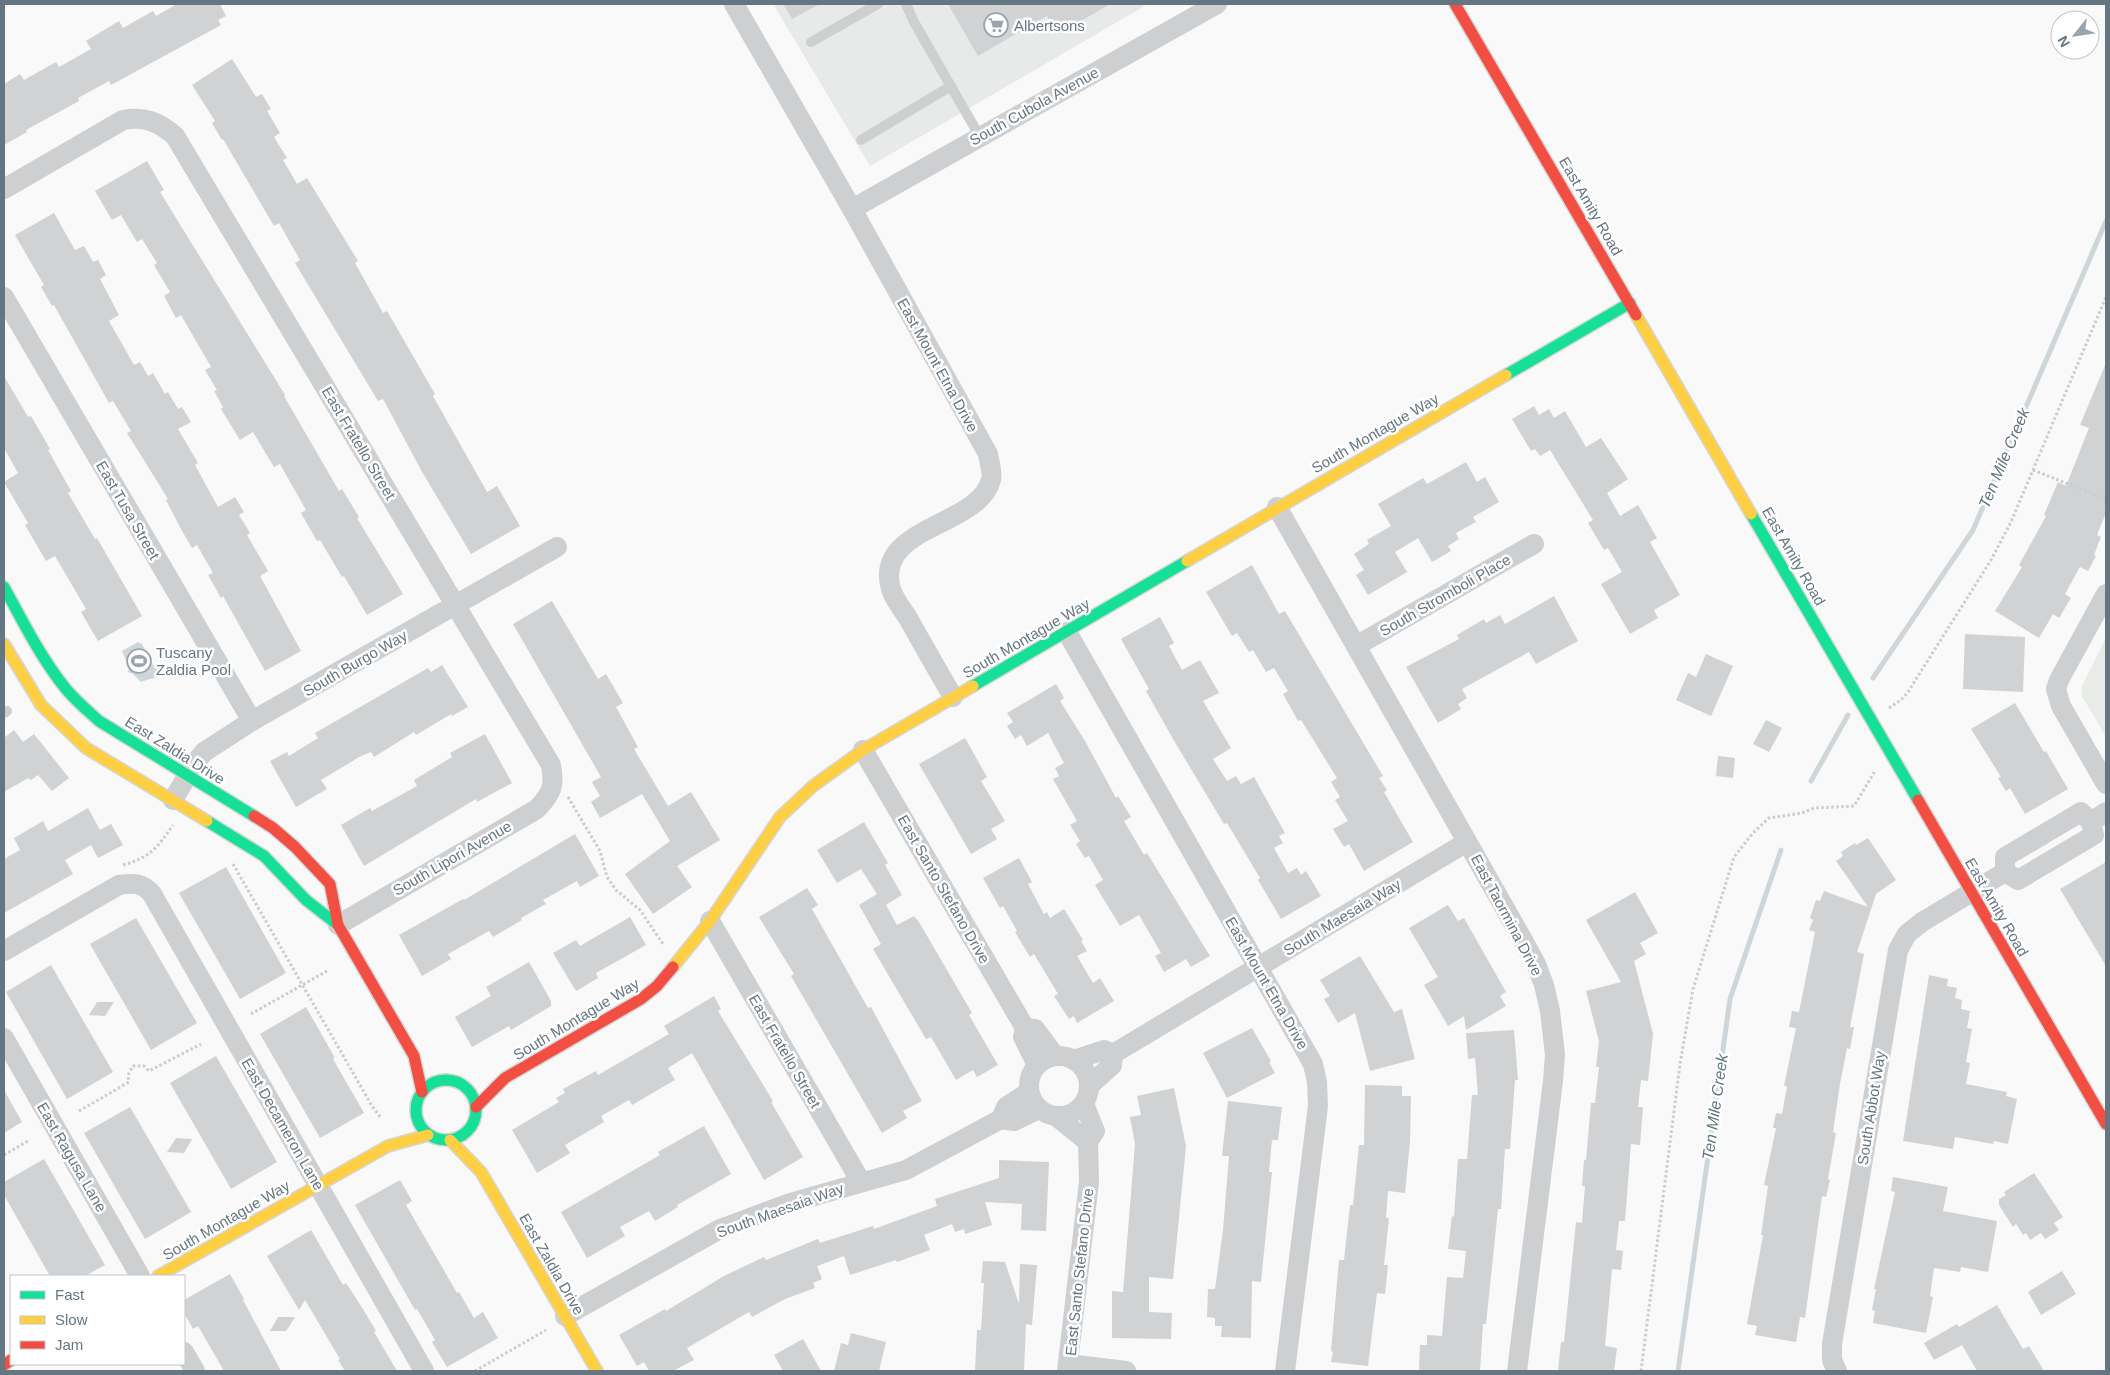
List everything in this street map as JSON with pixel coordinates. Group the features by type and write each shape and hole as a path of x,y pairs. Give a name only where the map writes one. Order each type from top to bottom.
{"street":[{"name":"East Mount Etna Drive","path":"734,4 852,209 988,454 992,480 985,492 975,503 909,541 896,552 888,568 891,590 953,698"},
{"name":"South Cubola Avenue","path":"852,209 1217,4"},
{"name":"East Amity Road","path":"1459,5 2106,1124"},
{"name":"East Fratello Street","path":"4,189 123,120 134,118 148,119 161,124 175,136 551,765 554,781"},
{"name":"East Tusa Street","path":"4,298 252,722"},
{"name":"South Montague Way","path":"476,1107 505,1078 641,999 657,986 710,921 780,817 813,786 863,750 1630,303"},
{"name":"East Taormina Drive","path":"1277,507 1536,964 1544,985 1553,1032 1553,1081 1517,1371"},
{"name":"South Stromboli Place","path":"1356,646 1534,544"},
{"name":"South Burgo Way","path":"173,800 187,775 204,752 252,722 557,547"},
{"name":"East Zaldia Drive","path":"4,587 50,667 82,705 100,721 273,828 295,847 330,884 338,924 414,1056 422,1092"},
{"path":"2106,594 2059,680 2056,689 2061,706 2106,784"},
{"name":"East Mount Etna Drive","path":"1067,632 1313,1064 1317,1082 1318,1106 1285,1371"},
{"name":"East Zaldia Drive","path":"4,644 41,706 86,748 264,856 306,900 338,924"},
{"name":"East Santo Stefano Drive","path":"863,750 1025,1028 1035,1029 1046,1060"},
{"name":"South Lipori Avenue","path":"338,924 538,809 549,796 554,781"},
{"name":"South Abbot Way","path":"1834,1365 1832,1344 1898,950 1907,934 1922,922 2005,872 2005,857 2081,812 2098,817"},
{"name":"South Maesaia Way","path":"1113,1054 1467,842"},
{"name":"East Decameron Lane","path":"4,951 119,885 136,883 146,887 152,894 424,1371"},
{"name":"East Fratello Street","path":"710,921 861,1182"},
{"name":"East Ragusa Lane","path":"4,1038 139,1275"},
{"name":"South Maesaia Way","path":"1074,1060 1104,1050 1113,1054"},
{"name":"South Maesaia Way","path":"1090,1085 1112,1065 1113,1054"},
{"name":"East Zaldia Drive","path":"414,1056 442,1081"},
{"path":"1042,1106 1072,1114 1084,1104 1090,1085 1088,1075 1082,1066 1065,1056 1046,1060 1031,1073 1042,1106 1088,1142"},
{"name":"South Montague Way","path":"465,1087 484,1085 505,1078"},
{"path":"442,1081 454,1082 465,1087 472,1096 476,1107 475,1119 469,1129 460,1137 450,1140 438,1140 428,1134 420,1126 416,1115 417,1103 422,1092 430,1084 442,1081"},
{"name":"East Santo Stefano Drive","path":"1068,1367 1089,1182 1088,1142 1095,1131 1084,1104"},
{"name":"South Maesaia Way","path":"565,1316 720,1229 790,1203 919,1165 1001,1119 1006,1107 1042,1106"},
{"name":"South Montague Way","path":"388,1146 416,1115"},
{"name":"East Zaldia Drive","path":"469,1129 481,1172 597,1371"},
{"name":"South Montague Way","path":"160,1275 388,1146 428,1134"},
{"name":"East Zaldia Drive","path":"450,1140 481,1172"},
{"path":"185,1354 195,1371"},
{"path":"1068,1367 1126,1371"}],"lane":[{"path":"811,42 878,4"},
{"path":"906,4 980,137"},
{"path":"862,140 951,86"}],"path":[{"path":"1872,720 1902,700 1908,692 1990,560 2011,522 2106,297"},
{"path":"2033,470 2106,499"},
{"path":"1640,1371 1681,1054 1693,989 1734,857 1752,833 1769,818 1802,813 1814,808 1854,806 1889,750"},
{"path":"554,781 573,803 596,843 607,877 616,890 640,910 664,947"},
{"path":"120,865 141,860 150,855 175,822"},
{"path":"231,861 372,1106 381,1118"},
{"path":"251,1014 327,971"},
{"path":"79,1110 129,1082 128,1075 133,1066 144,1066 149,1071 200,1044"},
{"path":"4,1155 28,1141"},
{"path":"474,1371 546,1330"}],"shaded area":[{"path":"773,4 1148,4 870,166"},
{"path":"2106,638 2106,737 2082,696 2082,686"},
{"name":"Tuscany Zaldia Pool","path":"138,642 142,644 154,667 162,670 162,675 141,682 128,672 129,667 122,651"}],"building":[{"path":"177,4 220,4 226,16 218,20 221,25 111,85 109,81 78,98 79,101 26,130 27,132 4,145 4,84 20,74 24,80 56,62 59,67 91,49 86,41 119,21 123,28 153,11 156,16"},
{"path":"783,4 820,4 792,19"},
{"name":"Albertsons","path":"948,4 1110,4 1059,34 1047,16 978,56"},
{"path":"232,59 256,97 262,94 271,109 267,111 280,133 274,137 287,158 283,160 297,184 307,178 358,261 355,263 383,313 387,311 435,394 433,396 487,492 497,486 520,526 471,554 421,470 383,399 378,401 295,263 300,260 279,223 274,226 212,123 215,121 192,85"},
{"path":"147,161 164,190 160,192 285,395 339,491 342,489 359,517 357,518 403,594 367,615 320,540 317,541 301,513 306,510 280,464 274,467 253,432 240,440 221,409 223,407 214,391 217,390 205,370 211,367 181,315 176,318 164,296 170,292 154,265 157,263 142,239 137,242 121,215 112,220 95,191"},
{"path":"54,213 75,250 84,246 93,262 98,260 106,275 100,279 119,315 109,321 134,365 140,362 148,376 153,373 165,394 168,392 178,409 182,407 191,422 178,429 198,463 195,465 218,507 235,497 244,512 239,515 250,533 247,535 268,571 260,576 301,651 265,671 223,596 221,598 208,575 213,573 197,545 192,548 166,500 168,499 127,433 131,431 113,401 109,403 54,305 52,306 41,287 44,285 15,235"},
{"path":"2106,363 2106,513 2097,535 2101,537 2094,555 2096,556 2088,571 2080,567 2065,594 2071,598 2059,618 2053,614 2039,638 1995,611 2022,567 2019,565 2046,516 2044,515 2058,482 2066,486 2089,428 2080,425"},
{"path":"4,376 28,417 31,416 50,449 48,450 71,491 68,493 95,539 97,538 142,616 98,641 81,612 86,609 55,556 46,561 25,525 28,523 4,482 18,473 4,448"},
{"path":"1534,406 1539,415 1549,409 1554,418 1565,411 1586,447 1601,438 1628,479 1607,493 1620,516 1638,505 1657,538 1650,542 1680,595 1654,610 1658,618 1630,634 1601,584 1622,572 1608,548 1604,550 1588,523 1593,520 1550,450 1540,456 1535,449 1531,451 1512,419"},
{"path":"1466,462 1477,482 1485,477 1499,502 1473,517 1476,522 1456,533 1459,539 1448,546 1451,551 1432,562 1418,538 1395,552 1407,572 1368,595 1356,575 1364,570 1354,554 1369,544 1367,540 1391,526 1378,504 1423,478 1427,484"},
{"path":"1252,565 1279,614 1285,611 1383,776 1379,778 1387,790 1384,792 1413,842 1364,871 1349,844 1344,847 1333,829 1348,821 1335,800 1340,797 1331,782 1337,778 1301,720 1298,721 1283,694 1288,691 1274,668 1266,672 1253,650 1249,652 1237,633 1232,636 1206,592"},
{"path":"1554,596 1578,641 1536,664 1529,652 1462,689 1467,698 1458,704 1461,709 1438,723 1406,667 1459,639 1457,635 1484,619 1486,623 1500,615 1505,624"},
{"path":"552,601 598,679 606,674 623,703 616,707 638,747 634,749 668,806 691,792 720,840 677,866 692,887 653,914 625,874 670,841 642,794 600,818 591,802 600,796 592,782 601,777 513,624"},
{"path":"1160,617 1174,643 1169,646 1182,670 1200,660 1219,693 1203,701 1231,748 1213,759 1227,781 1236,776 1241,784 1254,777 1285,833 1279,836 1283,843 1274,848 1288,873 1297,868 1301,875 1306,871 1321,896 1281,919 1258,880 1260,878 1227,823 1224,824 1173,739 1146,691 1149,689 1121,639"},
{"path":"1965,634 2025,637 2023,692 1963,689"},
{"path":"1706,654 1733,666 1711,716 1676,700 1688,673 1696,677"},
{"path":"442,665 468,707 452,716 451,714 416,735 414,732 374,757 371,752 361,756 321,780 327,789 296,807 270,761 287,752 289,756 318,738 315,733 428,668 431,672"},
{"path":"1056,684 1064,698 1060,701 1085,741 1116,798 1118,796 1131,817 1124,821 1144,855 1147,853 1210,956 1191,967 1186,959 1164,972 1155,956 1161,953 1139,915 1120,926 1095,885 1103,880 1089,856 1085,858 1076,844 1080,841 1070,825 1077,821 1053,779 1059,776 1055,768 1064,763 1048,733 1027,746 1021,735 1015,739 1007,726 1013,722 1007,713"},
{"path":"2015,703 2068,789 2025,814 2010,788 2006,791 1998,778 2001,777 1971,729"},
{"path":"1766,720 1782,728 1769,752 1753,744"},
{"path":"14,730 23,742 34,734 69,778 52,791 38,775 31,780 28,778 4,792 4,738"},
{"path":"485,734 512,783 477,802 476,799 364,866 341,825 370,808 372,811 417,786 414,780 452,757 450,753"},
{"path":"965,738 987,777 981,781 1005,821 991,829 997,839 971,854 919,764"},
{"path":"1718,756 1735,758 1733,778 1716,776"},
{"path":"88,808 100,830 111,824 123,845 98,858 91,845 65,860 73,874 4,913 4,859 20,850 14,838 43,821 48,831"},
{"path":"864,822 888,863 885,865 902,895 886,905 897,925 914,916 919,922 972,1013 969,1015 998,1065 977,1077 973,1070 956,1080 931,1037 926,1039 873,949 881,944 859,905 877,894 861,869 837,883 817,850"},
{"path":"575,834 599,876 580,887 577,881 543,900 546,904 521,918 522,920 493,937 489,931 448,954 451,959 422,976 399,935 464,900"},
{"path":"1868,838 1896,880 1876,894 1857,952 1864,954 1850,1027 1854,1027 1850,1049 1847,1048 1840,1084 1833,1132 1836,1133 1828,1179 1830,1180 1826,1197 1822,1196 1805,1318 1800,1317 1796,1342 1755,1335 1757,1326 1747,1324 1763,1235 1761,1235 1768,1186 1764,1185 1776,1128 1773,1128 1776,1113 1782,1114 1787,1086 1784,1086 1796,1028 1789,1027 1792,1011 1799,1012 1815,932 1809,930 1813,920 1810,918 1816,900 1820,901 1824,891 1868,907 1836,861 1843,856 1841,852 1855,843 1856,845"},
{"path":"1019,858 1032,882 1028,884 1044,914 1047,912 1050,918 1064,909 1083,940 1081,941 1087,951 1077,956 1093,983 1100,978 1114,1001 1077,1023 1074,1016 1069,1019 1054,996 1058,994 1034,954 1030,957 1015,932 1017,931 1003,906 1000,908 983,878"},
{"path":"2106,862 2106,966 2060,889"},
{"path":"226,867 286,973 240,999 179,893"},
{"path":"807,888 818,905 812,909 868,1008 871,1007 922,1101 903,1111 907,1118 882,1133 791,976 794,974 759,917"},
{"path":"1635,892 1658,933 1640,943 1646,954 1634,961 1653,1034 1648,1081 1641,1080 1638,1107 1643,1107 1640,1145 1631,1144 1625,1221 1619,1221 1616,1250 1623,1251 1621,1270 1612,1269 1605,1346 1617,1348 1614,1371 1558,1371 1561,1342 1564,1342 1576,1222 1582,1223 1585,1186 1582,1186 1584,1160 1586,1160 1591,1103 1595,1103 1599,1067 1596,1067 1599,1041 1586,991 1621,982 1586,920"},
{"path":"1448,905 1458,921 1464,918 1506,992 1500,996 1506,1006 1466,1030 1464,1016 1448,1026 1424,985 1438,977 1409,928"},
{"path":"630,917 646,945 596,973 598,978 576,991 553,953 576,940 580,946"},
{"path":"136,918 197,1023 151,1050 90,944"},
{"path":"1360,956 1394,1012 1402,1009 1415,1059 1370,1071 1355,1013 1338,1023 1324,999 1330,996 1320,980"},
{"path":"529,962 551,1001 551,1006 511,1030 509,1026 472,1047 455,1017 491,996 486,987"},
{"path":"51,965 113,1072 67,1099 6,992"},
{"path":"1929,975 1948,979 1947,986 1957,988 1955,998 1962,1000 1961,1009 1970,1011 1967,1028 1972,1029 1966,1062 1970,1063 1966,1084 2007,1092 2006,1096 2017,1099 2008,1144 1994,1141 1993,1144 1955,1137 1953,1149 1903,1141"},
{"path":"714,996 721,1009 718,1011 773,1101 771,1102 803,1157 764,1180 692,1053 668,1068 675,1080 632,1105 629,1100 601,1116 604,1122 565,1145 570,1153 537,1173 512,1130 559,1102 556,1098 565,1093 563,1089 596,1071 598,1075 669,1034 664,1026"},
{"path":"97,1002 114,1002 105,1016 89,1015"},
{"path":"306,1007 364,1113 320,1138 260,1034"},
{"path":"1252,1028 1271,1061 1269,1062 1275,1073 1227,1098 1203,1053"},
{"path":"1514,1030 1518,1080 1515,1080 1510,1149 1505,1149 1501,1209 1498,1209 1486,1324 1483,1324 1480,1371 1419,1371 1420,1345 1427,1345 1427,1335 1442,1336 1447,1277 1463,1278 1466,1251 1448,1249 1452,1216 1454,1217 1458,1159 1467,1159 1472,1095 1478,1095 1475,1058 1468,1059 1466,1033"},
{"path":"216,1056 277,1162 231,1189 170,1083"},
{"path":"1365,1085 1402,1086 1402,1096 1411,1096 1410,1141 1405,1193 1388,1191 1386,1218 1389,1218 1384,1265 1388,1265 1385,1294 1377,1293 1368,1366 1331,1362 1339,1260 1344,1260 1350,1205 1353,1205 1359,1145 1364,1145"},
{"path":"1174,1088 1186,1146 1173,1279 1149,1277 1149,1312 1172,1313 1171,1339 1112,1338 1112,1291 1123,1292 1135,1144 1130,1117 1141,1115 1137,1096"},
{"path":"4,1090 22,1122 4,1133"},
{"path":"1228,1101 1282,1107 1278,1140 1272,1140 1269,1172 1272,1172 1261,1282 1252,1281 1251,1338 1221,1337 1222,1326 1215,1326 1215,1318 1207,1317 1208,1289 1215,1289 1223,1230 1229,1156 1222,1156"},
{"path":"130,1107 191,1212 145,1239 84,1133"},
{"path":"704,1126 731,1174 677,1205 678,1207 655,1221 649,1211 620,1227 625,1236 587,1258 561,1212 660,1155 658,1152"},
{"path":"176,1138 192,1139 184,1153 167,1152"},
{"path":"44,1159 105,1265 87,1275 49,1275 4,1195 4,1182"},
{"path":"999,1160 1049,1162 1046,1231 1021,1230 1022,1204 985,1202 992,1225 965,1234 964,1229 955,1232 952,1224 924,1235 930,1250 897,1262 896,1260 850,1275 844,1256 817,1266 822,1279 813,1283 815,1288 785,1299 752,1317 749,1312 687,1348 694,1360 673,1371 649,1371 644,1362 637,1366 619,1335 665,1309 666,1311 724,1276 764,1257 766,1260 818,1239 820,1243 873,1226 874,1229 937,1206 935,1199 999,1178"},
{"path":"2034,1173 2063,1217 2054,1223 2059,1230 2045,1239 2041,1233 2030,1240 2026,1233 2023,1235 2016,1224 2013,1227 1999,1205 1999,1199 2006,1195 2004,1192"},
{"path":"1893,1177 1948,1187 1943,1211 1997,1221 1988,1272 1961,1267 1960,1272 1934,1268 1930,1296 1933,1297 1926,1333 1873,1323 1875,1311 1872,1310 1876,1289 1874,1289 1895,1192 1891,1191"},
{"path":"400,1180 412,1201 406,1205 457,1293 459,1292 474,1318 483,1312 498,1338 447,1367 432,1342 435,1340 417,1309 415,1310 355,1205"},
{"path":"311,1230 343,1285 346,1283 363,1309 397,1371 345,1371 338,1360 340,1359 305,1300 299,1310 267,1256"},
{"path":"983,1261 1005,1262 1019,1304 1020,1264 1037,1265 1032,1325 1026,1324 1024,1371 975,1371 977,1330 981,1330 984,1283 981,1283"},
{"path":"2062,1271 2076,1294 2041,1315 2028,1292"},
{"path":"230,1274 281,1371 224,1371 198,1326 193,1329 185,1315 185,1299"},
{"path":"1997,1305 2023,1349 2029,1346 2044,1371 1977,1371 1962,1345 1934,1360 1924,1343 1957,1324 1959,1327"},
{"path":"278,1317 295,1317 286,1331 270,1331"},
{"path":"851,1333 886,1342 879,1371 834,1371 841,1343 848,1345"},
{"path":"803,1339 821,1371 783,1371 774,1355"}],"waterway":[{"name":"Ten Mile Creek","path":"1873,678 1973,530 2106,221"},
{"name":"Ten Mile Creek","path":"1811,781 1848,715"},
{"name":"Ten Mile Creek","path":"1678,1371 1730,999 1781,850"}],"traffic: fast":[{"path":"1506,375 1630,303"},
{"path":"1751,514 1918,800"},
{"path":"973,686 1187,561"},
{"path":"4,587 48,665 66,689 86,710 99,721 254,816"},
{"path":"207,821 264,856 306,900 338,925"},
{"path":"446,1080 462,1085 467,1089 471,1094 476,1110 471,1126 467,1131 462,1135 446,1140 430,1135 425,1131 421,1126 416,1110 421,1094 425,1089 430,1085 446,1080"}],"traffic: slow":[{"path":"1636,315 1751,514"},
{"path":"1187,561 1506,375"},
{"path":"4,644 41,705 86,748 207,821"},
{"path":"673,967 710,921 780,817 813,786 863,750 973,686"},
{"path":"160,1275 388,1146 428,1135"},
{"path":"450,1140 481,1172 597,1371"}],"traffic: jam":[{"path":"1455,4 1636,315"},
{"path":"1918,800 2106,1124"},
{"path":"254,816 273,828 295,847 330,884 338,925 414,1056 422,1092"},
{"path":"476,1107 505,1078 641,999 657,986 673,967"},
{"path":"4,1365 10,1361"}],"place":[{"name":"Albertsons","path":"996,25"},
{"name":"Tuscany Zaldia Pool","path":"139,661"}]}
